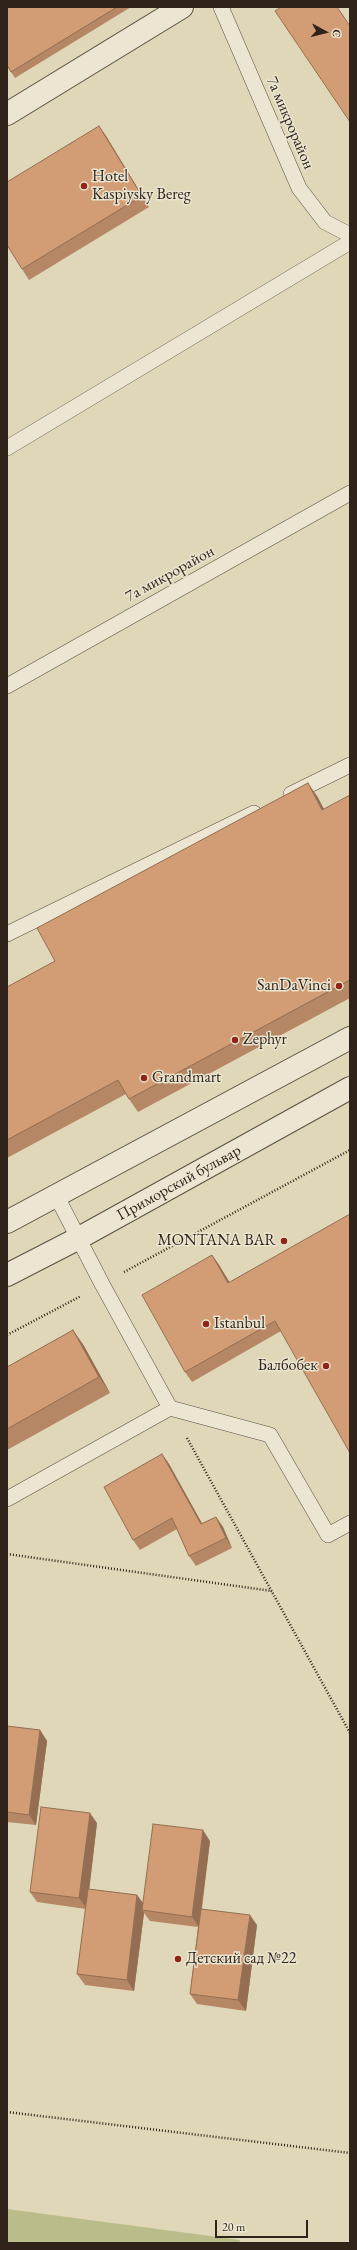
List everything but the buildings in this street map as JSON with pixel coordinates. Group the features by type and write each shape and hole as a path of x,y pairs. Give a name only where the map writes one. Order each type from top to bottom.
{"street":[{"path":"7,114 182,7"},
{"path":"7,1222 57,1197 350,1038"},
{"name":"Приморский бульвар","path":"7,1275 79,1238 350,1088"}],"lane":[{"name":"7а микрорайон","path":"221,7 299,188 325,222 350,235"},
{"path":"7,448 350,242"},
{"name":"7а микрорайон","path":"7,686 350,493"},
{"path":"278,801 350,766"},
{"path":"7,934 264,808"},
{"path":"57,1197 102,1284 170,1408"},
{"path":"7,1499 170,1408 270,1435 328,1535 350,1523"}],"path":[{"path":"7,1335 350,1150"},
{"path":"170,1408 350,1733"},
{"path":"7,1554 272,1591"},
{"path":"7,2112 350,2153"}],"green space":[{"path":"7,2209 240,2240 239,2243 7,2243"}],"place":[{"name":"Hotel Kaspiysky Bereg","path":"84,186"},
{"name":"SanDaVinci","path":"339,986"},
{"name":"Zephyr","path":"235,1040"},
{"name":"Grandmart","path":"144,1078"},
{"name":"MONTANA BAR","path":"284,1241"},
{"name":"Istanbul","path":"206,1324"},
{"name":"Балбобек","path":"326,1366"},
{"name":"Детский сад №22","path":"178,1959"}]}
